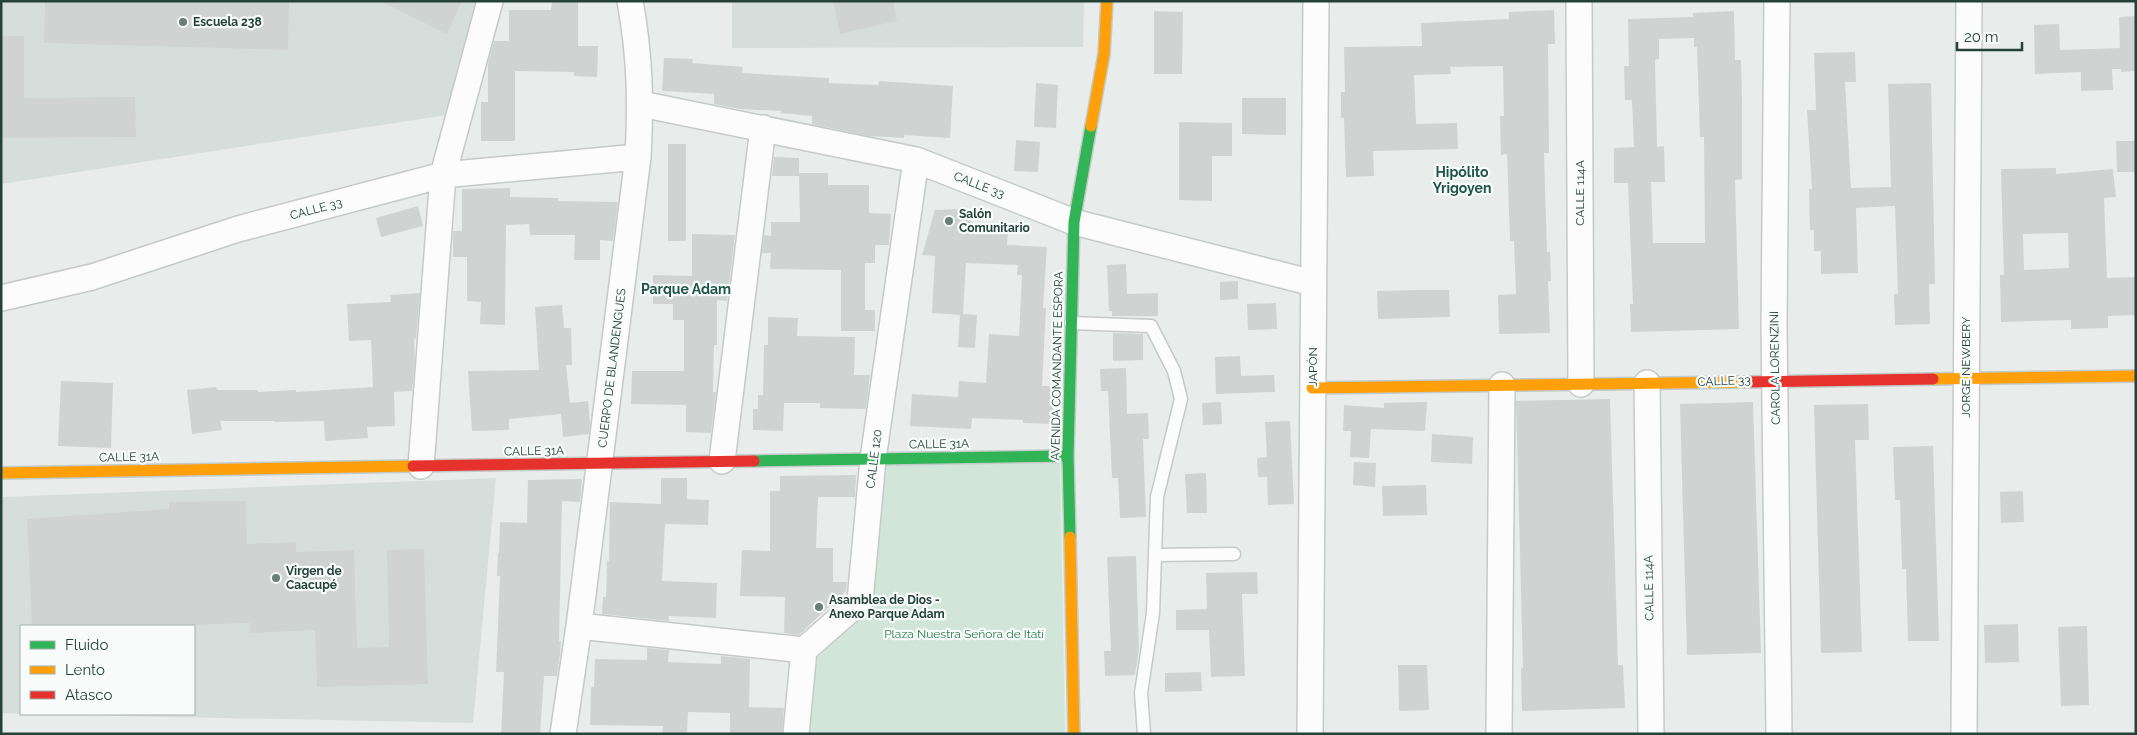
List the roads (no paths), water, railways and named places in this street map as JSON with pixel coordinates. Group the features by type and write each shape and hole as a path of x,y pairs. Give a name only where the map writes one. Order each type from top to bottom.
{"street":[{"path":"421,466 444,176 490,1"},
{"name":"CUERPO DE BLANDENGUES","path":"563,734 579,626 638,157 641,104 637,42 630,1"},
{"name":"AVENIDA COMANDANTE ESPORA","path":"1074,734 1068,456 1074,222 1104,54 1107,1"},
{"name":"JAPÓN","path":"1310,734 1316,1"},
{"name":"CALLE 114A","path":"1579,1 1581,384"},
{"name":"CAROLA LORENZINI","path":"1777,1 1774,325 1779,734"},
{"name":"JORGE NEWBERY","path":"1964,734 1969,1"},
{"name":"CALLE 33","path":"641,104 916,160 1074,222 1313,283"},
{"path":"722,461 762,128"},
{"name":"CALLE 33","path":"1,298 92,277 238,229 444,176 638,157"},
{"name":"CALLE 120","path":"804,650 860,601 873,459 916,160"},
{"name":"CALLE 33","path":"1312,388 2136,376"},
{"name":"CALLE 114A","path":"1647,383 1651,734"},
{"path":"1499,734 1502,385"},
{"name":"CALLE 31A","path":"1,473 1068,456"},
{"path":"579,626 804,650 796,734"}],"lane":[{"path":"1072,323 1151,326 1174,371 1181,399 1157,497 1153,613 1141,692 1144,734"},
{"path":"1156,555 1234,554"}],"place":[{"name":"Escuela 238","path":"183,22"},
{"name":"Salón Comunitario","path":"949,221"},
{"name":"Virgen de Caacupé","path":"276,578"},
{"name":"Asamblea de Dios - Anexo Parque Adam","path":"819,607"}],"district":[{"name":"Hipólito Yrigoyen","path":"1462,180"},
{"name":"Parque Adam","path":"686,289"}],"park label":[{"name":"Plaza Nuestra Señora de Itatí","path":"964,634"}]}
